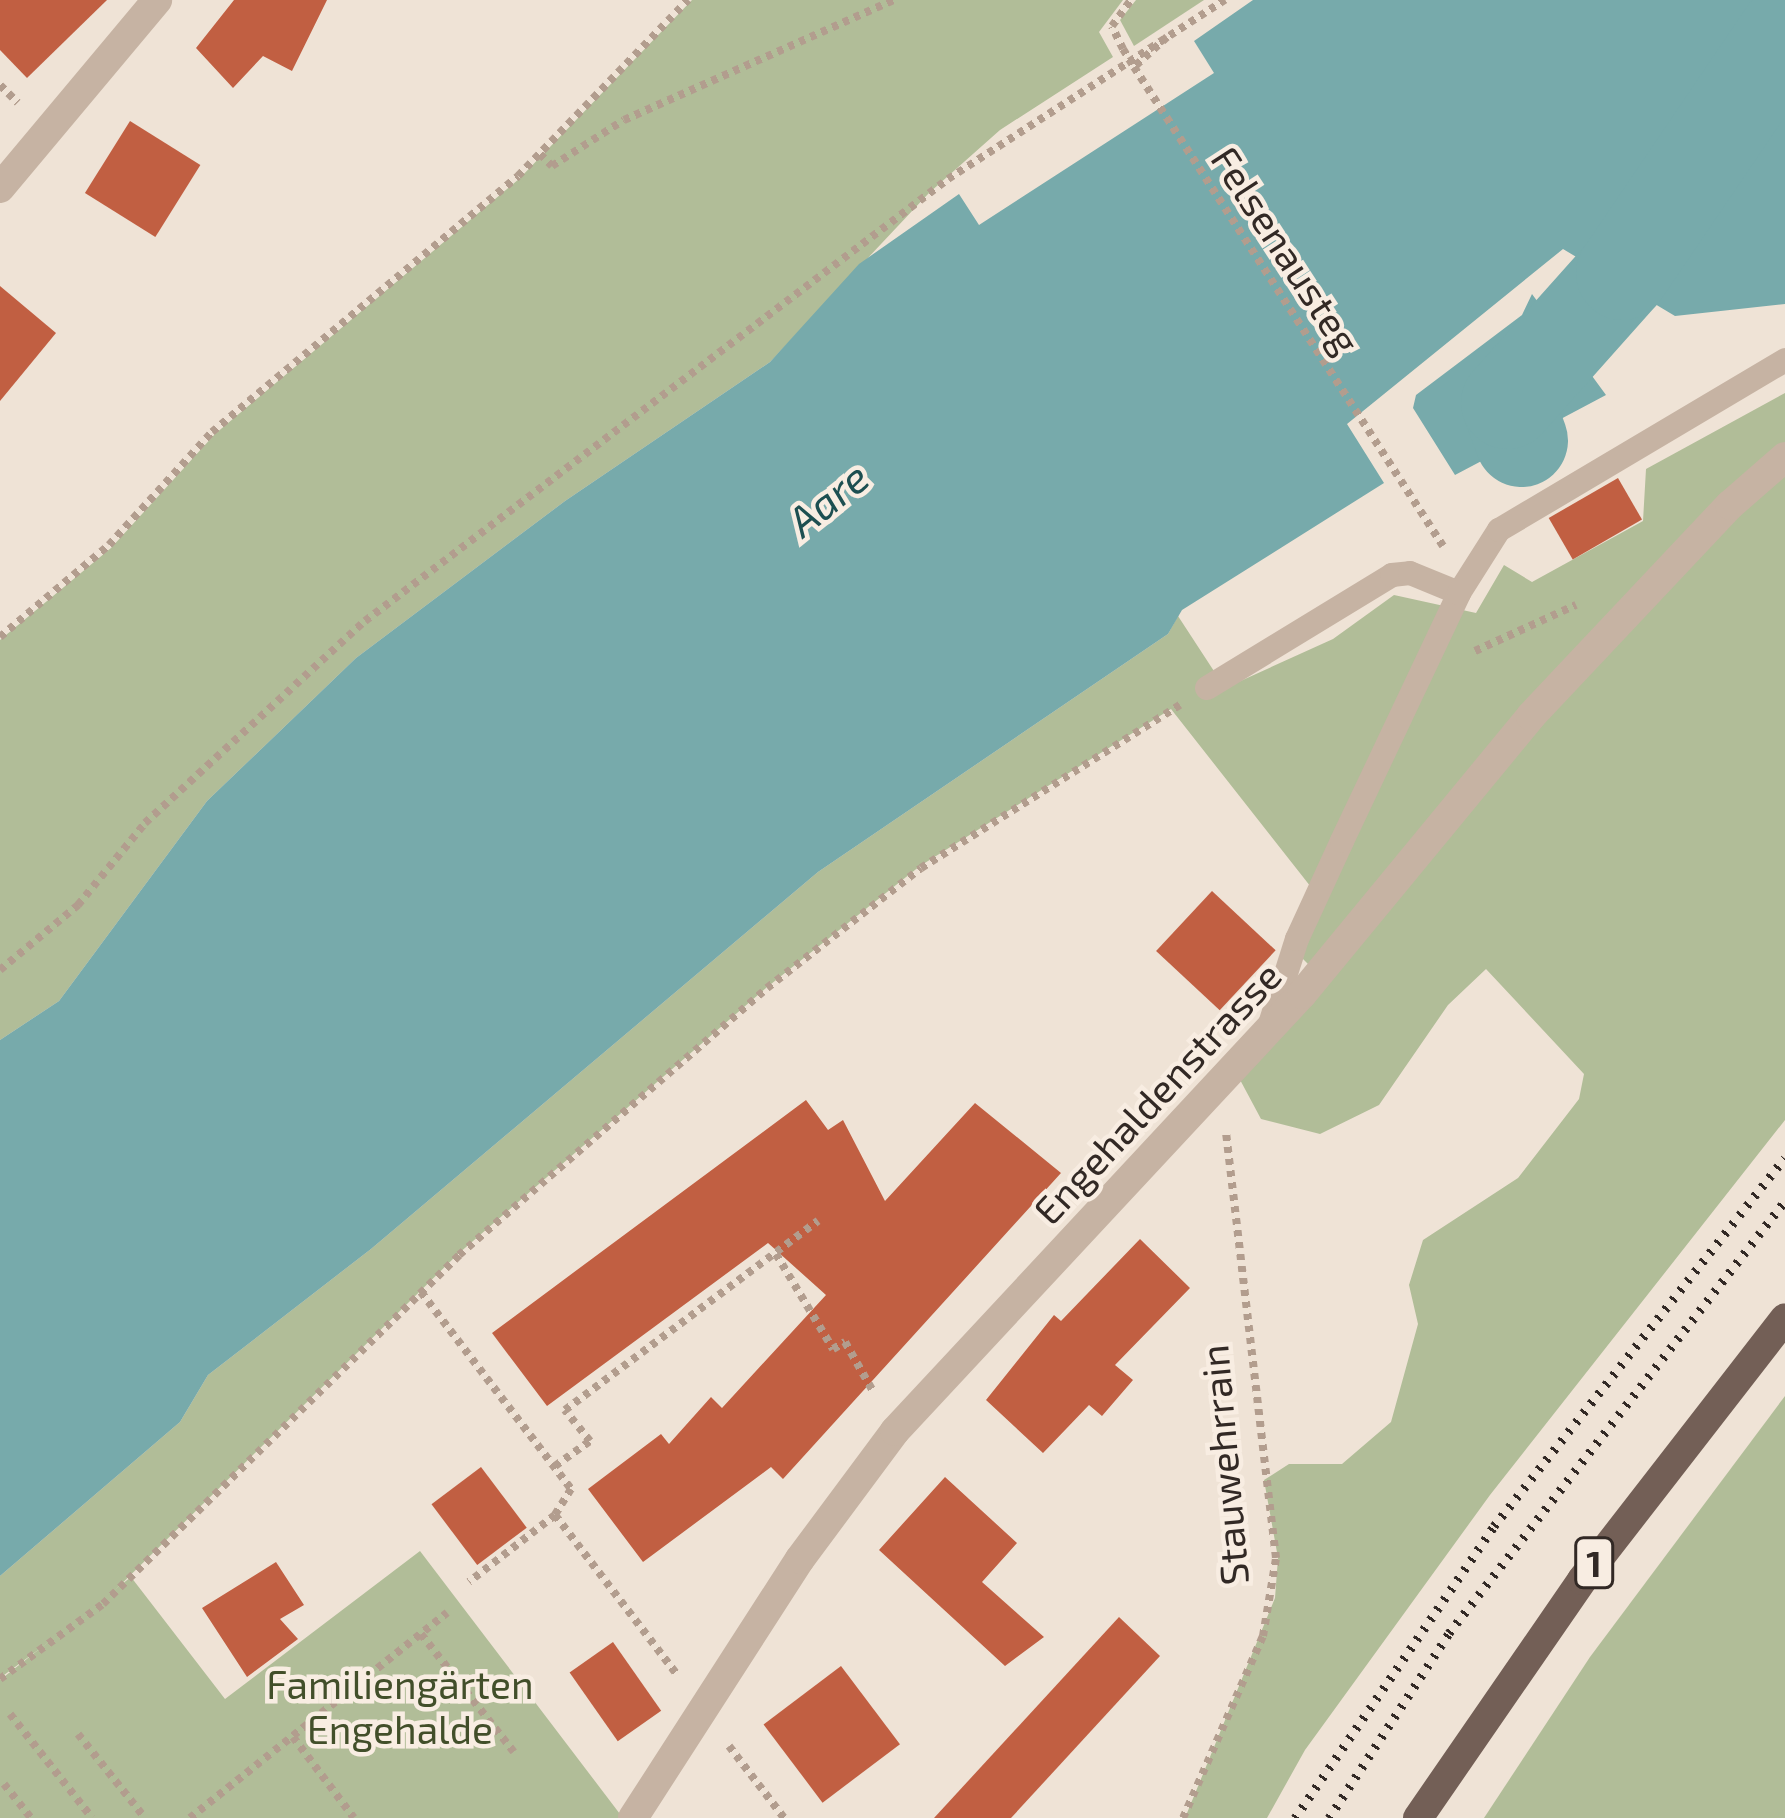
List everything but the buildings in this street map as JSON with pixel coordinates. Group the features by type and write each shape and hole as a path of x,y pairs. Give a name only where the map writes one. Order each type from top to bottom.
{"main road":[{"name":"1","path":"1418,1818 1582,1580 1785,1318"}],"street":[{"path":"0,188 158,0"},
{"name":"Engehaldenstrasse","path":"633,1818 862,1471 1268,1032 1531,716 1634,606 1785,458"}],"lane":[{"path":"1268,1032 1297,939 1459,592 1484,550 1516,514 1785,360"},
{"path":"1207,688 1401,572 1459,592"}],"path":[{"path":"0,637 109,545 212,432 540,154 688,0"},
{"path":"540,154 552,166 624,120 894,0"},
{"name":"Felsenausteg","path":"1131,0 1112,26 1123,49 1138,64 1446,550"},
{"path":"0,970 78,905 145,824 365,621 949,179 1006,139 1032,132 1225,0"},
{"path":"1138,64 1167,37"},
{"path":"1430,655 1449,665 1603,596 1634,606"},
{"path":"0,1679 103,1604 421,1292 766,988 921,868 1207,688"},
{"name":"Stauwehrrain","path":"1183,1818 1264,1636 1276,1558 1229,1160"},
{"path":"555,1466 590,1441 565,1410 818,1221"},
{"path":"776,1253 833,1349 845,1342 869,1384"},
{"path":"421,1292 571,1489 556,1515 469,1582"},
{"path":"556,1515 681,1681"},
{"path":"190,1818 447,1613"},
{"path":"421,1634 514,1752"},
{"path":"10,1714 92,1818"},
{"path":"78,1734 145,1818"},
{"path":"293,1736 354,1818"},
{"path":"740,1761 784,1818"},
{"path":"4,1784 31,1818"}],"green space":[{"path":"692,0 1123,0 1099,32 1113,57 1000,130 929,193 770,362 565,501 356,658 207,801 59,1001 0,1040 0,640 111,548 215,434 519,179"},
{"path":"1136,0 1204,0 1134,46 1120,20"},
{"path":"1785,393 1785,456 1729,503 1319,975 1297,953 1318,896 1171,709 920,866 766,988 458,1254 102,1603 0,1678 0,1576 180,1422 208,1375 371,1249 818,872 1168,634 1178,616 1225,688 1333,639 1394,595 1476,613 1504,565 1532,582 1643,521 1646,469"},
{"path":"1785,460 1785,1120 1490,1495 1305,1750 1267,1818 1185,1818 1275,1598 1278,1558 1264,1480 1289,1464 1342,1464 1391,1422 1418,1324 1409,1285 1423,1240 1518,1178 1579,1099 1584,1074 1486,969 1448,1005 1379,1105 1320,1134 1261,1119 1238,1076 1532,716"},
{"path":"1785,1396 1785,1818 1484,1818 1590,1657"},
{"name":"Familiengärten Engehalde","path":"420,1551 623,1818 0,1818 0,1680 131,1577 225,1699"}],"water":[{"name":"Aare","path":"1253,0 1785,0 1785,304 1675,316 1563,249 1347,424 1384,483 1182,610 1168,634 818,872 371,1249 208,1375 180,1422 0,1576 0,1040 59,1001 207,801 356,658 565,501 770,362 859,264 959,194 979,225 1214,73 1194,41"},
{"path":"1532,294 1606,395 1455,475 1413,408 1416,395 1522,315"}],"waterway":[{"path":"1521,440 1507,402 1622,273 1785,32"}],"railway":[{"path":"1295,1818 1494,1526 1785,1158"},
{"path":"1329,1818 1449,1633 1785,1201"}]}
